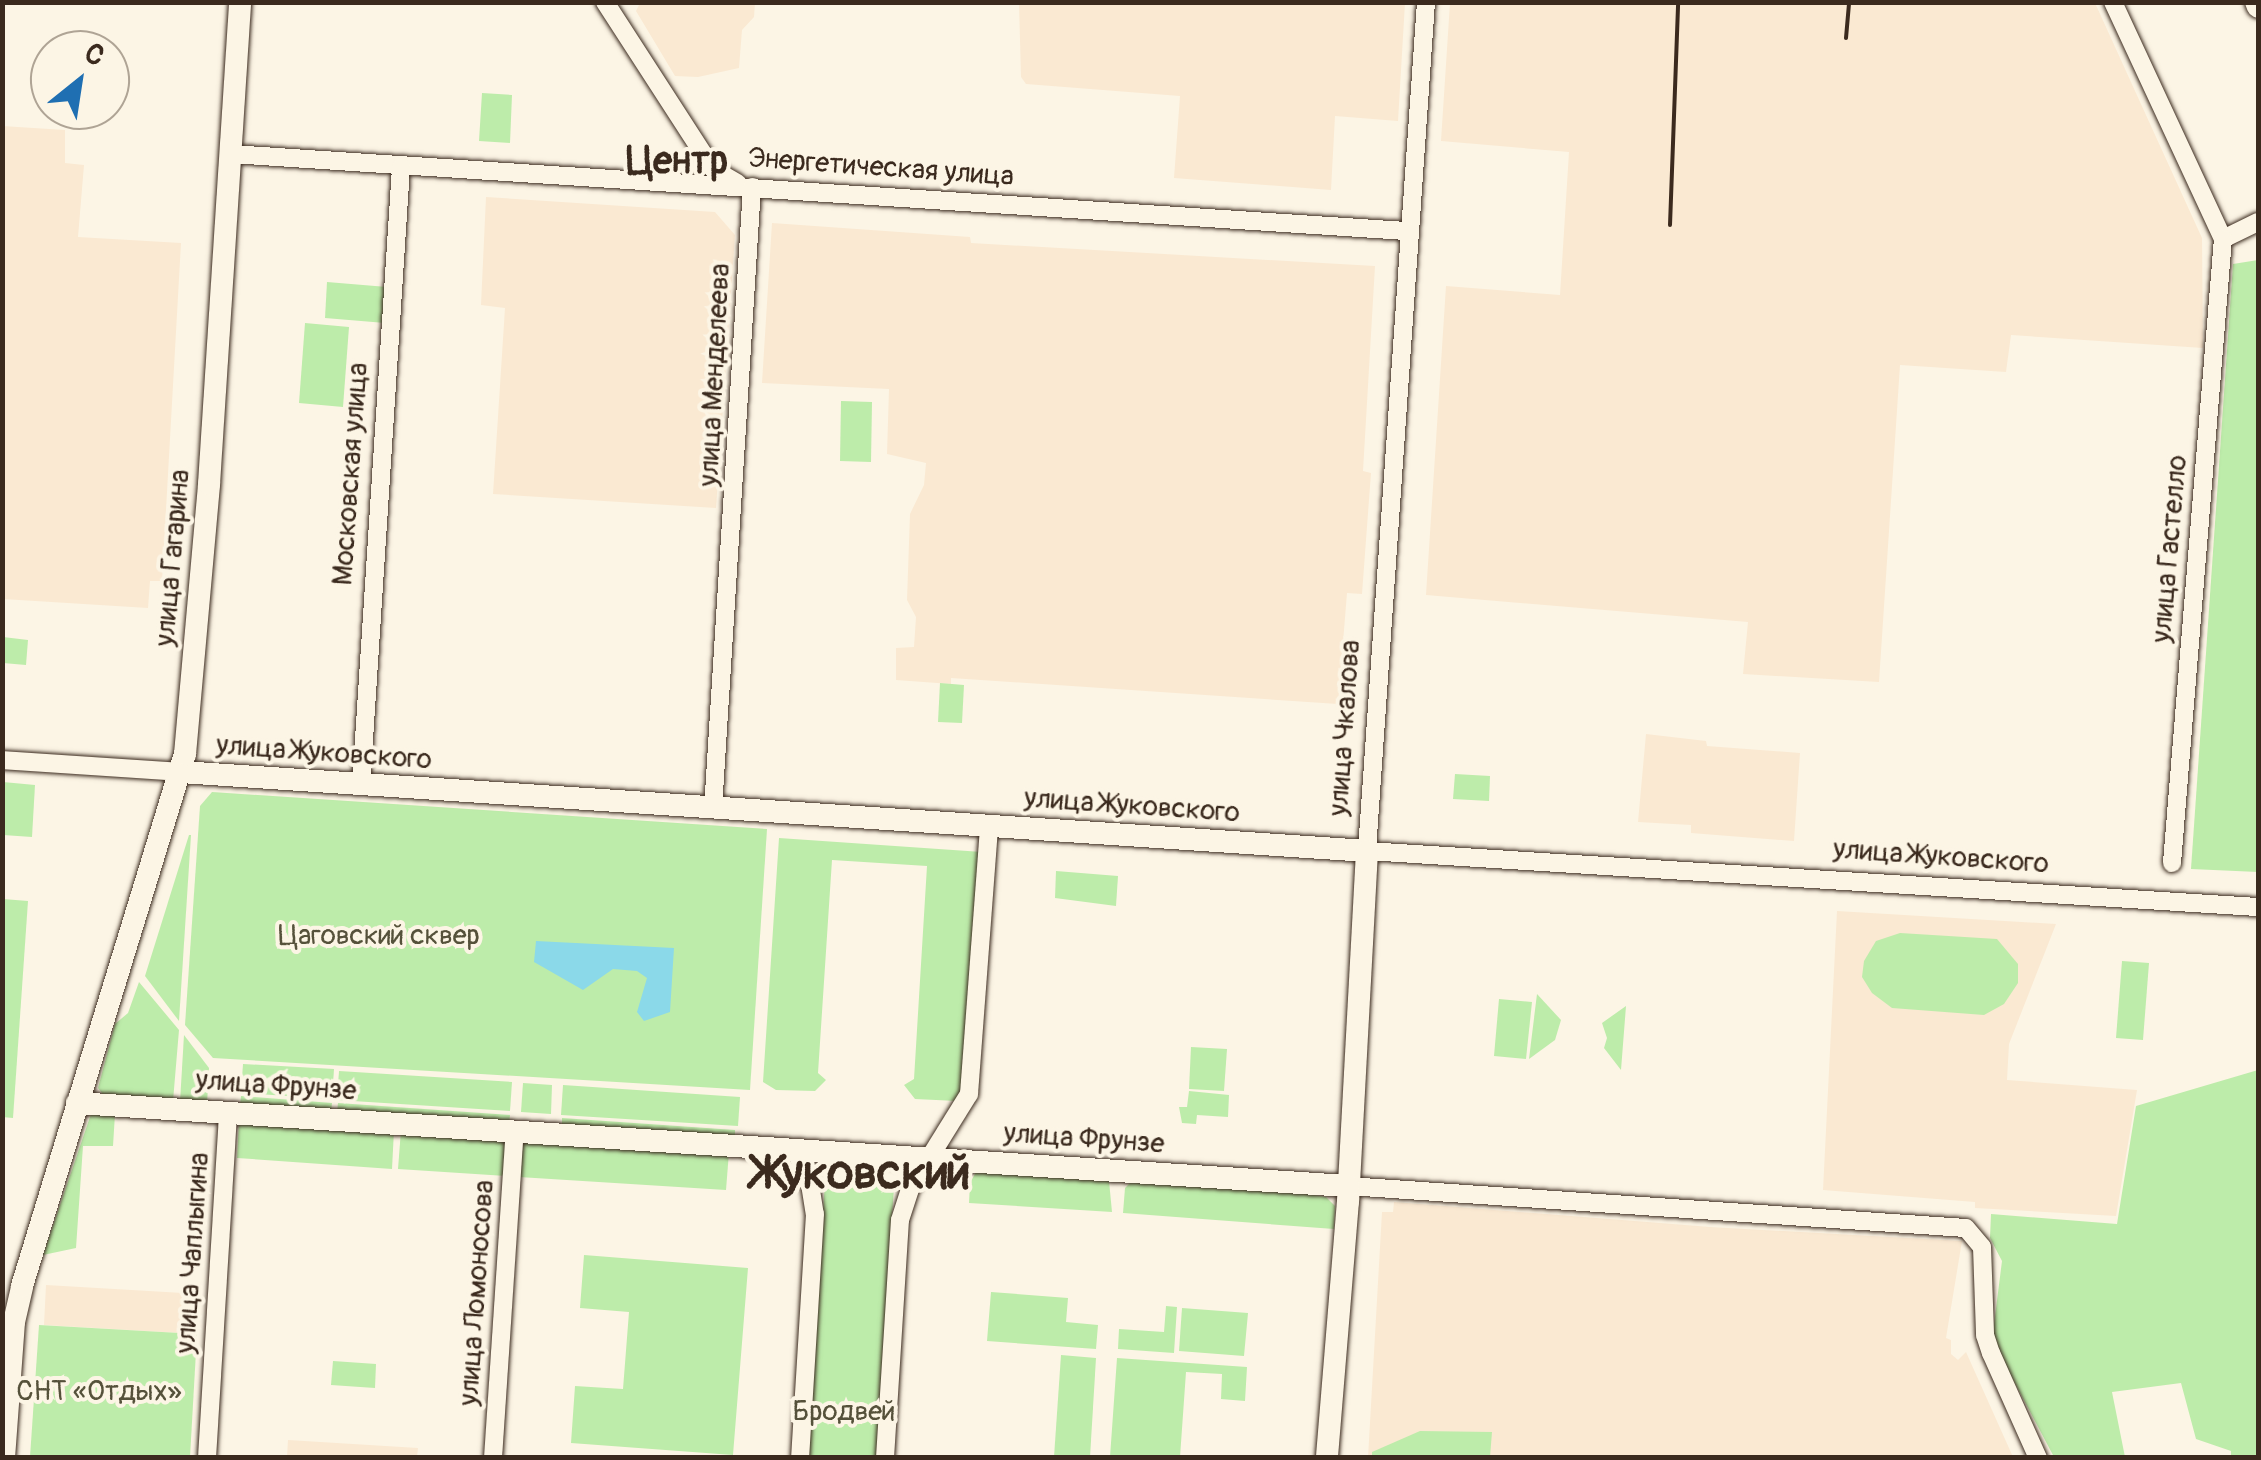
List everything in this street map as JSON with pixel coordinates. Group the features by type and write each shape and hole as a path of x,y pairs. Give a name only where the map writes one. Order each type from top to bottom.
{"main road":[{"name":"улица Гагарина","path":"4,1458 17,1305 181,772 200,593 240,2"},
{"name":"улица Жуковского","path":"181,772 1367,851"},
{"name":"улица Чкалова","path":"1328,1458 1367,851"},
{"name":"улица Фрунзе","path":"77,1102 1348,1186"}],"street":[{"path":"605,2 713,169 729,181 752,187"},
{"name":"улица Чкалова","path":"1367,851 1407,231 1426,2"},
{"name":"улица Гастелло","path":"2113,2 2223,239 2172,864"},
{"name":"Энергетическая улица","path":"231,154 1407,231"},
{"name":"Московская улица","path":"360,786 401,168"},
{"name":"улица Менделеева","path":"713,809 752,187"},
{"path":"2223,239 2258,222"},
{"name":"улица Жуковского","path":"2,760 181,772"},
{"path":"885,1458 900,1220 910,1189 969,1094 989,827"},
{"name":"улица Жуковского","path":"1367,851 2258,908"},
{"name":"улица Чаплыгина","path":"207,1458 228,1112"},
{"name":"улица Ломоносова","path":"494,1458 514,1132"},
{"path":"795,1150 810,1184 815,1214 800,1458"},
{"name":"улица Фрунзе","path":"1348,1186 1966,1228 1982,1247 1984,1317 1990,1353 2038,1458"}],"shaded area":[{"path":"640,3 755,3 754,17 742,30 739,68 698,77 675,76 636,11"},
{"path":"1019,3 1405,3 1398,121 1335,116 1331,190 1174,178 1180,96 1026,84 1021,77"},
{"path":"1450,3 2095,3 2202,238 2203,348 2011,335 2006,372 1900,365 1879,682 1743,674 1748,622 1426,595 1446,286 1560,295 1569,152 1441,141"},
{"path":"2,126 65,130 65,163 84,165 78,237 181,243 162,581 150,581 148,608 3,599"},
{"path":"486,197 715,212 735,235 716,508 493,494 505,308 481,305"},
{"path":"772,223 970,237 971,243 1375,266 1363,471 1371,473 1362,594 1347,593 1338,704 951,678 951,684 896,680 896,648 914,647 916,617 907,600 910,514 924,485 926,463 887,454 889,389 762,383"},
{"path":"1646,734 1706,741 1707,746 1800,753 1794,841 1691,833 1691,825 1638,822"},
{"path":"1837,911 2056,924 2009,1044 2007,1080 2137,1090 2116,1216 1975,1208 1975,1202 1823,1190"},
{"path":"1394,1202 1710,1227 1962,1241 1946,1338 1951,1340 1951,1354 1958,1360 1966,1352 2013,1457 1368,1458 1382,1212 1393,1212"},
{"path":"46,1285 200,1294 197,1334 44,1325"},
{"path":"288,1440 418,1448 417,1457 287,1457"}],"green space":[{"path":"482,93 512,95 510,143 479,141"},
{"path":"2258,260 2258,872 2191,869 2233,264"},
{"path":"327,282 387,287 385,323 325,318"},
{"path":"305,323 349,327 343,407 299,403"},
{"path":"841,401 872,402 871,462 840,461"},
{"path":"3,637 28,640 26,665 3,663"},
{"path":"940,683 964,685 962,723 938,722"},
{"path":"1455,774 1490,776 1489,801 1453,799"},
{"path":"3,782 35,785 32,837 3,835"},
{"name":"Цаговский сквер","path":"212,792 767,829 750,1090 213,1058 185,1025 200,806"},
{"path":"191,835 179,1021 145,976"},
{"path":"779,838 982,852 966,1089 957,1101 915,1099 904,1085 914,1079 927,866 832,860 818,1073 826,1080 815,1091 776,1090 763,1082"},
{"path":"1056,871 1118,876 1116,906 1055,898"},
{"path":"3,899 28,901 13,1118 2,1117"},
{"path":"1900,933 1997,939 2018,964 2018,983 2004,1004 1984,1015 1892,1008 1872,993 1862,977 1864,961 1876,941"},
{"path":"2122,961 2149,963 2143,1040 2116,1038"},
{"path":"139,982 179,1030 173,1101 105,1097 98,1088 115,1024 128,1013"},
{"path":"1537,994 1561,1020 1555,1040 1529,1059"},
{"path":"1499,999 1532,1002 1526,1059 1494,1056"},
{"path":"1626,1006 1621,1070 1604,1048 1607,1038 1602,1023"},
{"path":"184,1035 209,1068 207,1104 180,1102"},
{"path":"1191,1047 1227,1049 1224,1091 1189,1089"},
{"path":"243,1064 334,1069 332,1099 241,1093"},
{"path":"2258,1070 2258,1457 2231,1457 2231,1451 2196,1439 2181,1383 2112,1392 2125,1457 2054,1457 1992,1340 2002,1261 1990,1238 1991,1214 2117,1224 2136,1106"},
{"path":"339,1071 512,1082 510,1111 337,1100"},
{"path":"523,1083 552,1085 551,1114 521,1112"},
{"path":"563,1085 740,1097 738,1126 561,1115"},
{"path":"1189,1091 1229,1095 1228,1117 1197,1115 1196,1124 1182,1123 1179,1107 1187,1107"},
{"path":"241,1096 332,1103 331,1113 240,1106"},
{"path":"338,1103 510,1115 509,1125 337,1113"},
{"path":"91,1114 115,1114 113,1146 83,1146 76,1248 43,1255"},
{"path":"562,1118 735,1130 735,1141 562,1129"},
{"path":"239,1120 394,1130 392,1169 237,1158"},
{"path":"401,1130 508,1137 506,1176 398,1169"},
{"path":"521,1138 729,1152 726,1190 519,1177"},
{"path":"976,1172 1109,1181 1112,1212 969,1203 970,1183"},
{"path":"1132,1181 1278,1189 1326,1197 1335,1206 1334,1229 1123,1213 1125,1188"},
{"name":"Бродвей","path":"825,1182 894,1187 876,1457 807,1458"},
{"path":"584,1255 748,1268 733,1455 571,1443 575,1386 623,1389 629,1312 580,1308"},
{"path":"991,1292 1068,1298 1066,1322 1098,1325 1096,1349 987,1341"},
{"path":"1166,1306 1177,1307 1174,1353 1118,1349 1119,1329 1164,1332"},
{"path":"1182,1308 1248,1313 1244,1356 1179,1351"},
{"name":"СНТ «Отдых»","path":"39,1325 197,1334 190,1457 30,1457"},
{"path":"1061,1355 1096,1358 1090,1457 1054,1457"},
{"path":"1117,1358 1247,1367 1245,1401 1221,1399 1222,1374 1186,1372 1180,1457 1110,1457"},
{"path":"333,1361 376,1364 375,1388 331,1385"},
{"path":"1420,1431 1492,1432 1490,1457 1372,1457 1372,1452"}],"water":[{"path":"536,941 674,948 670,1012 644,1021 637,1012 647,978 637,971 613,969 583,990 534,962"}],"railway":[{"path":"1670,225 1678,2"},
{"path":"1846,38 1849,2"}],"district":[{"name":"Центр","path":"677,162"},
{"name":"Жуковский","path":"862,1174"}]}
